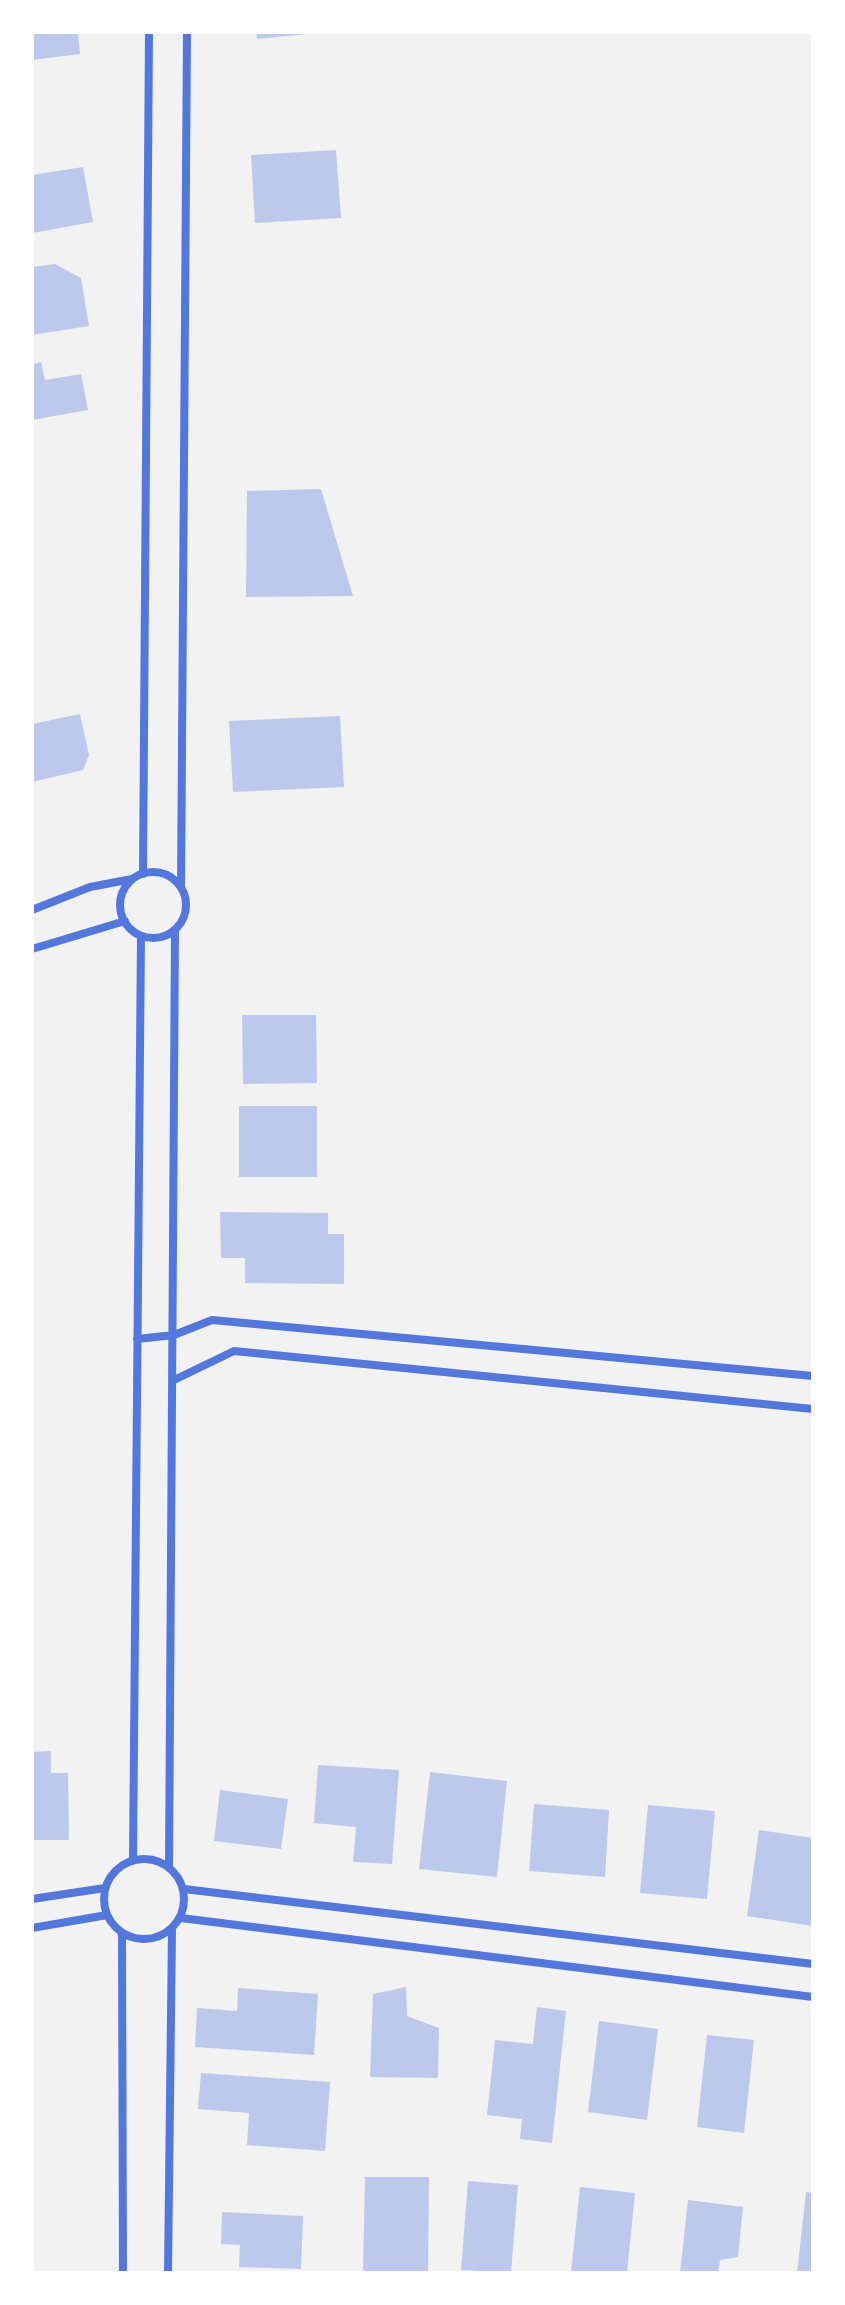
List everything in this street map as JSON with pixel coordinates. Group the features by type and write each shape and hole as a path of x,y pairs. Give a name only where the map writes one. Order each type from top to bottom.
{"street":[{"path":"143,874 149,32"},
{"path":"133,879 121,897 120,908 125,921 141,936 153,938 175,930 182,922 186,909 181,887 187,32"},
{"path":"32,910 90,887 133,879 143,874 162,874 181,887"},
{"path":"32,949 125,921"},
{"path":"169,1867 175,930"},
{"path":"133,1859 141,936"},
{"path":"137,1339 174,1335 212,1320 813,1376"},
{"path":"174,1380 234,1351 813,1409"},
{"path":"133,1859 157,1860 169,1867 184,1889 185,1903 181,1918 172,1929 149,1939 122,1933 107,1915 104,1902 105,1888 111,1875 133,1859"},
{"path":"32,1899 105,1888"},
{"path":"184,1889 813,1964"},
{"path":"32,1928 107,1915"},
{"path":"181,1918 813,1997"},
{"path":"168,2273 172,1929"},
{"path":"122,1933 123,2273"}],"building":[{"path":"32,32 78,32 80,54 32,60"},
{"path":"256,32 307,32 307,34 257,39"},
{"path":"336,150 341,218 255,223 251,155"},
{"path":"83,167 93,222 32,233 32,175"},
{"path":"55,264 81,278 89,326 32,335 32,267"},
{"path":"41,362 45,380 81,374 88,410 32,420 32,364"},
{"path":"321,489 353,596 246,597 247,491"},
{"path":"80,714 89,755 83,770 32,782 32,724"},
{"path":"340,716 344,787 233,792 229,721"},
{"path":"242,1015 316,1015 317,1083 243,1084"},
{"path":"239,1106 317,1106 317,1177 239,1177"},
{"path":"220,1212 328,1213 328,1234 344,1234 344,1284 245,1283 245,1258 221,1258"},
{"path":"51,1751 51,1773 68,1773 69,1840 32,1840 32,1752"},
{"path":"318,1765 399,1770 392,1864 353,1862 356,1827 314,1823"},
{"path":"430,1772 507,1781 497,1877 419,1869"},
{"path":"220,1790 288,1799 281,1849 214,1841"},
{"path":"534,1804 609,1810 605,1877 529,1871"},
{"path":"648,1805 715,1811 707,1899 640,1893"},
{"path":"759,1830 813,1838 813,1926 747,1916"},
{"path":"406,1987 407,2016 439,2028 438,2078 370,2077 373,1994"},
{"path":"238,1988 318,1994 314,2055 195,2047 197,2008 237,2011"},
{"path":"537,2007 566,2011 552,2143 520,2139 522,2119 487,2115 495,2040 533,2044"},
{"path":"599,2021 658,2029 647,2120 588,2112"},
{"path":"707,2035 754,2040 744,2133 697,2127"},
{"path":"201,2073 330,2082 325,2151 247,2145 249,2113 198,2109"},
{"path":"365,2177 429,2177 428,2271 363,2273"},
{"path":"468,2181 518,2185 511,2273 461,2270"},
{"path":"580,2187 635,2193 627,2273 571,2273"},
{"path":"806,2192 813,2193 813,2273 797,2273"},
{"path":"688,2200 743,2207 738,2257 720,2260 718,2273 680,2273"},
{"path":"222,2212 303,2216 301,2269 239,2267 240,2245 221,2244"}]}
